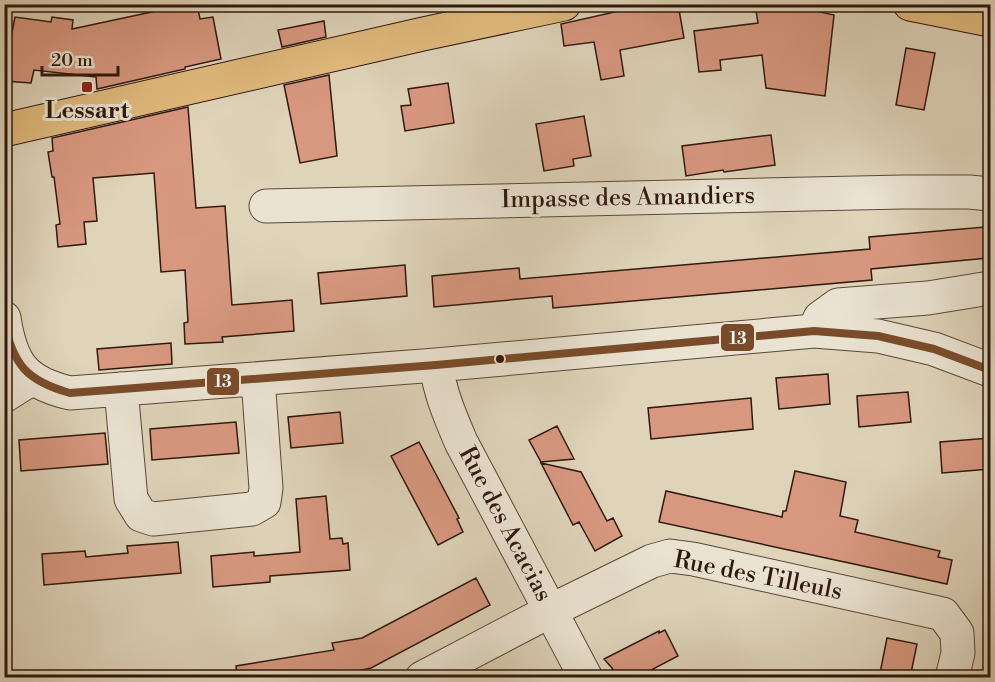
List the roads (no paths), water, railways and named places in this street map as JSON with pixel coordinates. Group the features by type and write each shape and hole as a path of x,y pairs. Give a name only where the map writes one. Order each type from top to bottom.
{"main road":[{"path":"4,130 564,4"},
{"path":"910,4 990,20"}],"street":[{"name":"Impasse des Amandiers","path":"266,206 903,192 990,194"},
{"path":"814,331 820,318 838,305 927,298 990,288"},
{"path":"4,318 11,351 17,363 18,387 48,388 69,393 436,365 814,331 878,336 934,349 990,370"},
{"name":"Rue des Acacias","path":"436,365 439,387 461,442 586,678"},
{"path":"121,389 131,499 141,515 153,519 252,509 264,502 266,488 258,379"},
{"name":"Rue des Tilleuls","path":"422,678 550,611 652,561 670,556 680,556 943,614 957,633 958,653 952,678"}],"place":[{"name":"Lessart","path":"87,87"}]}
